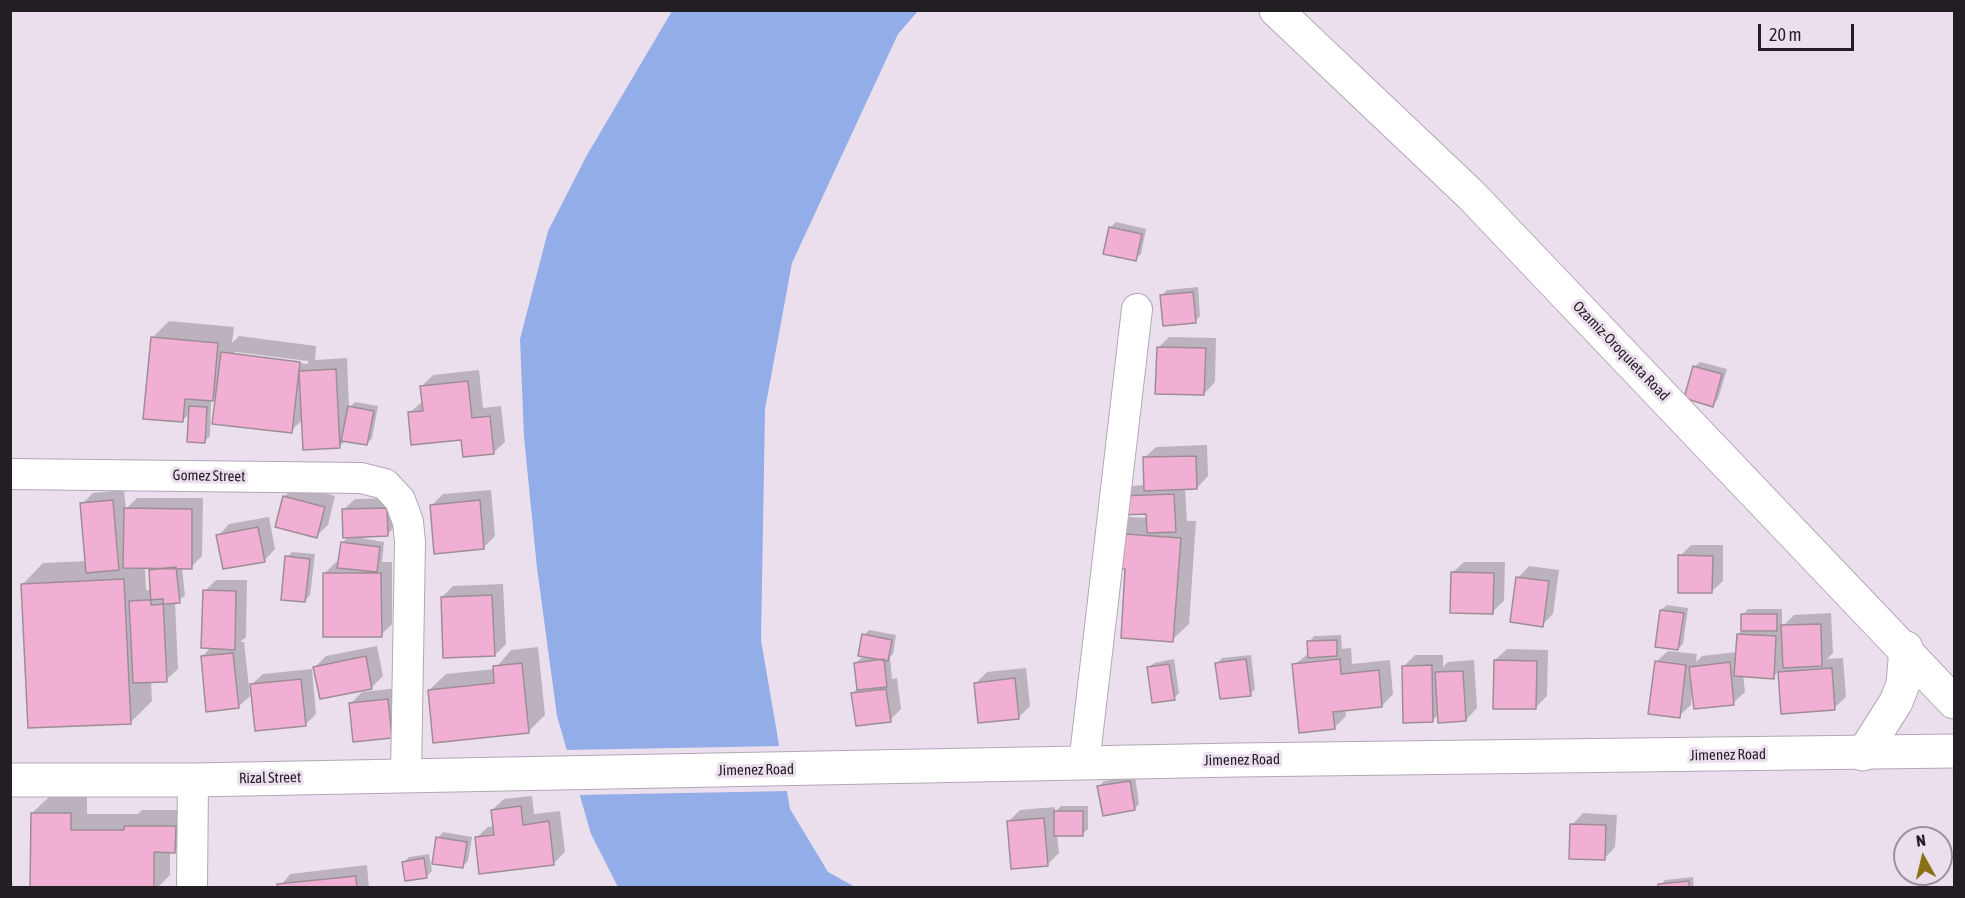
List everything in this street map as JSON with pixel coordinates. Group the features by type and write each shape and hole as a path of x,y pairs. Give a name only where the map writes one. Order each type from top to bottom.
{"main road":[{"name":"Ozamiz-Oroquieta Road","path":"1276,10 1471,195 1906,648 1954,702"},
{"path":"1863,754 1896,702 1903,684 1906,648"},
{"name":"Jimenez Road","path":"529,774 1954,751"},
{"name":"Rizal Street","path":"10,780 192,780 529,774"}],"street":[{"path":"1083,764 1137,309"},
{"name":"Gomez Street","path":"10,474 360,478 385,484 400,500 408,522 410,542 406,775"},
{"path":"192,780 192,888"}],"water":[{"path":"672,11 918,11 898,34 792,263 765,409 761,640 790,809 828,872 855,887 618,887 591,834 557,716 537,568 524,437 520,339 548,231 587,155"}],"pier":[{"path":"782,746 790,791 577,795 564,750"}],"building":[{"path":"1109,227 1142,234 1136,261 1103,254"},
{"path":"1193,292 1196,323 1163,326 1160,295"},
{"path":"151,337 218,343 213,401 185,399 183,422 143,419"},
{"path":"1157,347 1206,348 1204,395 1155,394"},
{"path":"221,352 300,362 292,433 212,424"},
{"path":"1693,366 1722,374 1713,407 1684,398"},
{"path":"336,369 340,448 303,450 299,371"},
{"path":"468,381 472,418 490,416 494,454 463,457 461,440 411,445 408,412 423,411 420,386"},
{"path":"189,406 207,407 205,443 187,442"},
{"path":"348,406 374,411 367,445 341,441"},
{"path":"1196,456 1197,489 1144,491 1143,457"},
{"path":"1174,494 1176,532 1147,533 1146,514 1120,515 1119,496"},
{"path":"283,496 325,507 317,538 275,527"},
{"path":"113,500 119,570 86,573 80,503"},
{"path":"480,500 484,549 434,554 430,505"},
{"path":"124,508 192,509 192,569 123,568"},
{"path":"387,508 388,536 343,538 342,509"},
{"path":"258,527 265,562 223,569 216,535"},
{"path":"1112,533 1181,538 1173,642 1121,638 1125,569 1110,568"},
{"path":"341,542 380,547 377,572 337,568"},
{"path":"1678,555 1713,556 1712,593 1678,593"},
{"path":"285,556 310,559 305,602 281,600"},
{"path":"176,567 180,603 151,605 149,570"},
{"path":"1451,572 1494,573 1493,614 1450,613"},
{"path":"323,573 381,573 382,637 323,637"},
{"path":"1516,577 1549,581 1543,627 1510,622"},
{"path":"124,579 131,724 28,728 21,584"},
{"path":"203,590 236,591 235,650 201,648"},
{"path":"492,595 495,656 443,658 441,597"},
{"path":"163,599 167,682 133,683 129,601"},
{"path":"1660,610 1684,613 1678,650 1655,647"},
{"path":"1741,614 1777,614 1777,631 1741,631"},
{"path":"1821,624 1822,666 1783,668 1781,625"},
{"path":"862,634 892,640 888,661 858,656"},
{"path":"1737,634 1776,636 1774,679 1734,676"},
{"path":"1337,640 1337,656 1308,658 1307,641"},
{"path":"233,653 239,708 206,712 201,656"},
{"path":"366,656 372,689 320,699 313,667"},
{"path":"884,659 887,687 857,690 854,663"},
{"path":"1246,659 1251,696 1220,699 1215,663"},
{"path":"1340,659 1341,674 1379,670 1382,707 1333,712 1335,729 1299,733 1292,664"},
{"path":"1494,660 1537,661 1536,709 1493,709"},
{"path":"1655,661 1686,665 1680,718 1648,714"},
{"path":"1730,662 1734,705 1694,709 1689,667"},
{"path":"522,663 529,733 433,743 428,690 494,683 493,666"},
{"path":"1169,664 1175,700 1152,703 1147,667"},
{"path":"1432,665 1433,722 1403,723 1402,666"},
{"path":"1832,668 1835,710 1781,714 1778,672"},
{"path":"1463,671 1466,721 1438,723 1435,672"},
{"path":"1015,678 1019,719 978,723 974,683"},
{"path":"301,679 306,726 255,731 250,684"},
{"path":"886,689 891,722 856,726 851,693"},
{"path":"388,699 392,738 353,742 349,703"},
{"path":"1130,781 1135,810 1103,816 1097,786"},
{"path":"521,806 523,825 549,821 554,865 479,874 475,837 494,835 491,810"},
{"path":"1054,811 1083,811 1083,836 1054,836"},
{"path":"31,813 71,813 71,830 124,830 124,826 176,826 175,853 154,852 154,888 30,888"},
{"path":"1044,818 1048,866 1011,869 1007,821"},
{"path":"1570,824 1606,825 1605,860 1569,859"},
{"path":"436,837 467,842 463,868 432,864"},
{"path":"424,858 427,878 405,881 402,862"},
{"path":"356,876 357,888 278,888 277,884"},
{"path":"1689,881 1689,888 1658,888 1658,884"}]}
